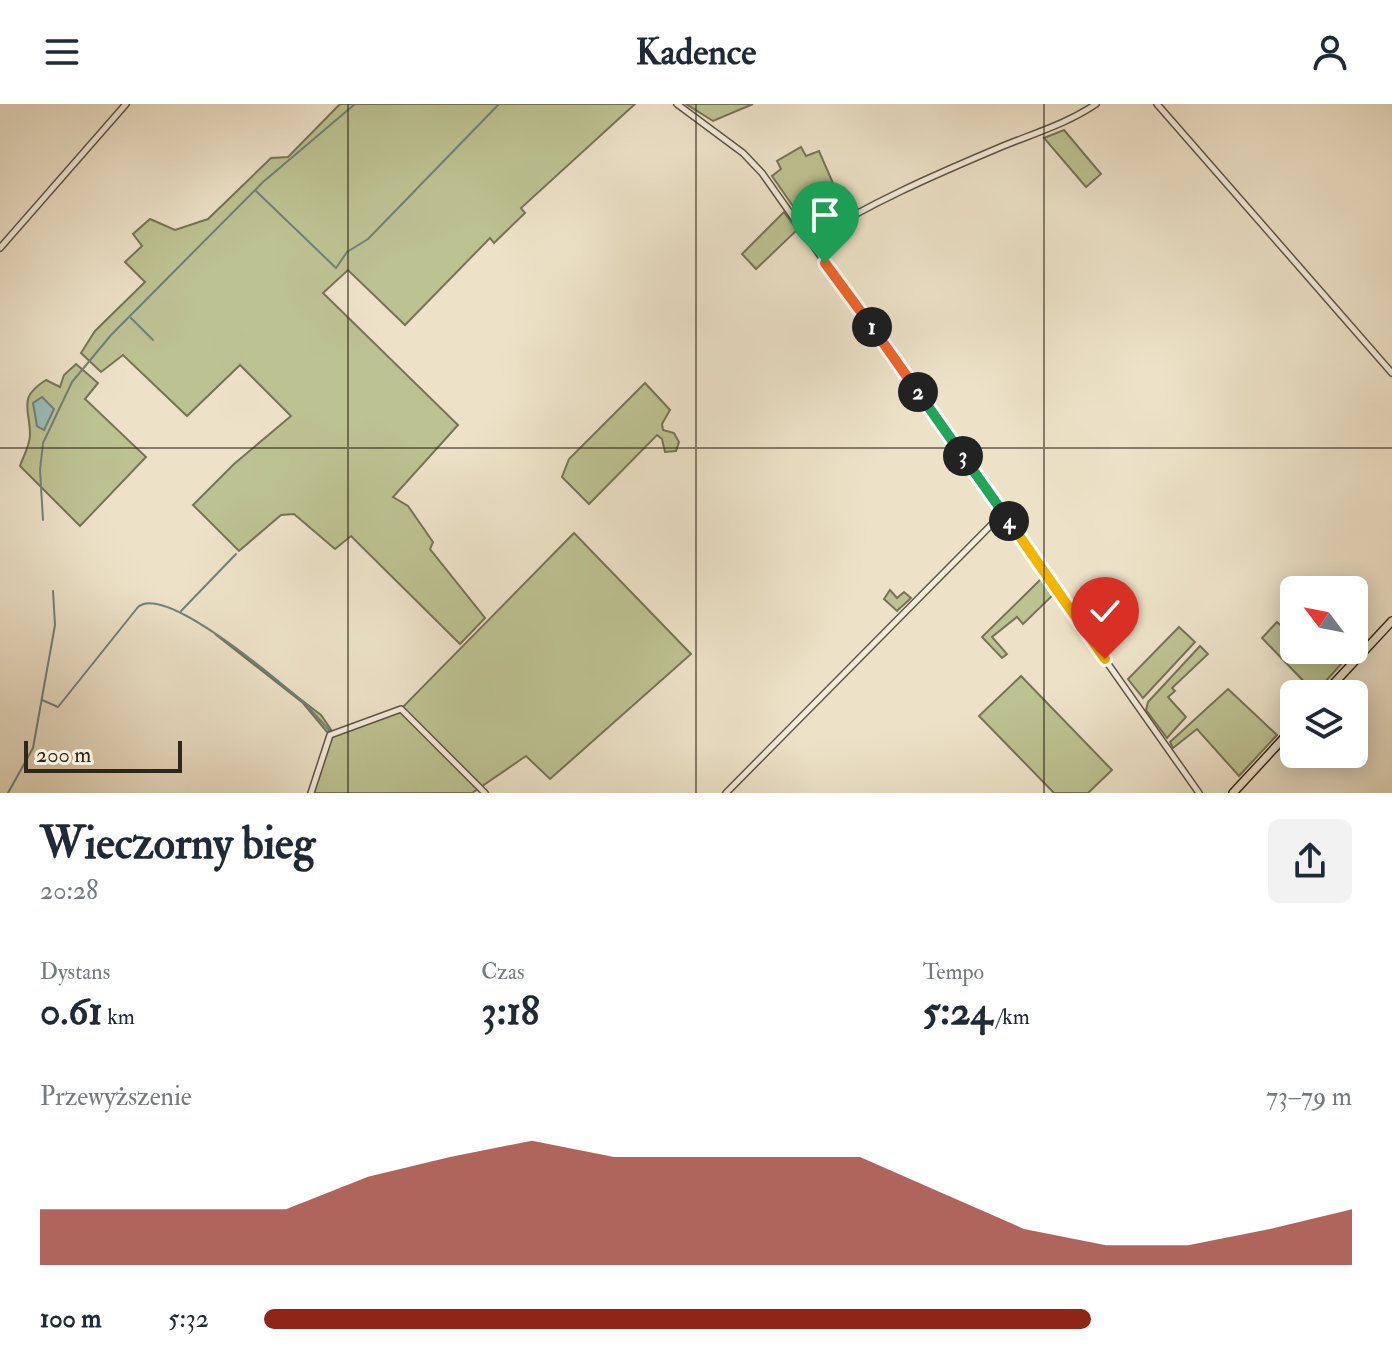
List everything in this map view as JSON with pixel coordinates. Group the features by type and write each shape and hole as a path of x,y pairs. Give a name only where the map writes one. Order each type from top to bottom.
{"main road":[{"path":"1337,680 1392,621"},
{"path":"1233,793 1280,742"}],"street":[{"path":"0,248 126,104"},
{"path":"677,104 749,158 1199,793"},
{"path":"810,241 871,205 999,148 1066,123 1096,104"},
{"path":"1157,104 1392,373"},
{"path":"726,793 1003,513"},
{"path":"311,793 330,735 401,709 485,793"}],"green space":[{"path":"340,104 635,104 521,208 525,213 494,243 490,238 405,325 348,270 323,293 458,425 393,497 408,506 433,542 430,549 485,618 460,644 351,536 335,549 294,514 281,515 239,551 193,505 234,464 291,416 240,365 187,416 123,355 101,372 81,353 95,331 145,282 125,262 142,246 133,234 150,219 175,230 208,219 271,158 288,157"},
{"path":"686,104 753,104 713,121"},
{"path":"1064,130 1101,174 1086,187 1044,138"},
{"path":"801,147 806,156 819,151 846,213 823,225 810,200 795,209 772,176 781,169 777,161"},
{"path":"784,212 797,230 756,269 742,254"},
{"path":"76,364 98,383 85,399 146,457 80,526 20,466 30,439 27,404 31,392 46,380 60,387 64,375"},
{"path":"645,383 670,410 662,424 663,430 674,433 679,442 676,451 665,452 662,439 657,435 589,504 562,477 569,459"},
{"path":"574,533 691,654 550,779 526,756 472,793 311,793 330,735 401,709"},
{"path":"1043,577 1055,593 1023,624 1017,617 992,637 1007,654 1002,658 982,637"},
{"path":"890,590 897,598 904,592 911,598 897,611 884,599"},
{"path":"1277,622 1280,625 1280,657 1262,638"},
{"path":"1179,627 1195,642 1143,698 1128,679"},
{"path":"215,634 321,715 332,731 327,732 303,703"},
{"path":"1200,646 1208,654 1172,688 1175,691 1168,697 1186,717 1167,738 1146,710 1148,702"},
{"path":"1287,664 1341,664 1327,680 1302,680"},
{"path":"1021,676 1112,770 1088,793 1054,793 979,716"},
{"path":"1228,689 1277,735 1239,776 1197,729 1173,748 1170,742"}],"water":[{"path":"42,397 54,409 44,430 37,426 33,403"}],"waterway":[{"path":"43,520 40,470 43,443 72,382 111,335 263,182 355,104"},
{"path":"256,191 336,268 347,252 368,239 499,104"},
{"path":"131,318 153,340"},
{"path":"181,611 236,554"},
{"path":"8,793 33,748 55,625 53,591"},
{"path":"42,700 58,707 138,607 152,604 173,609 198,622 251,659 308,706"},
{"path":"309,708 331,732"}],"route":[{"path":"825,263 1105,659"}]}
